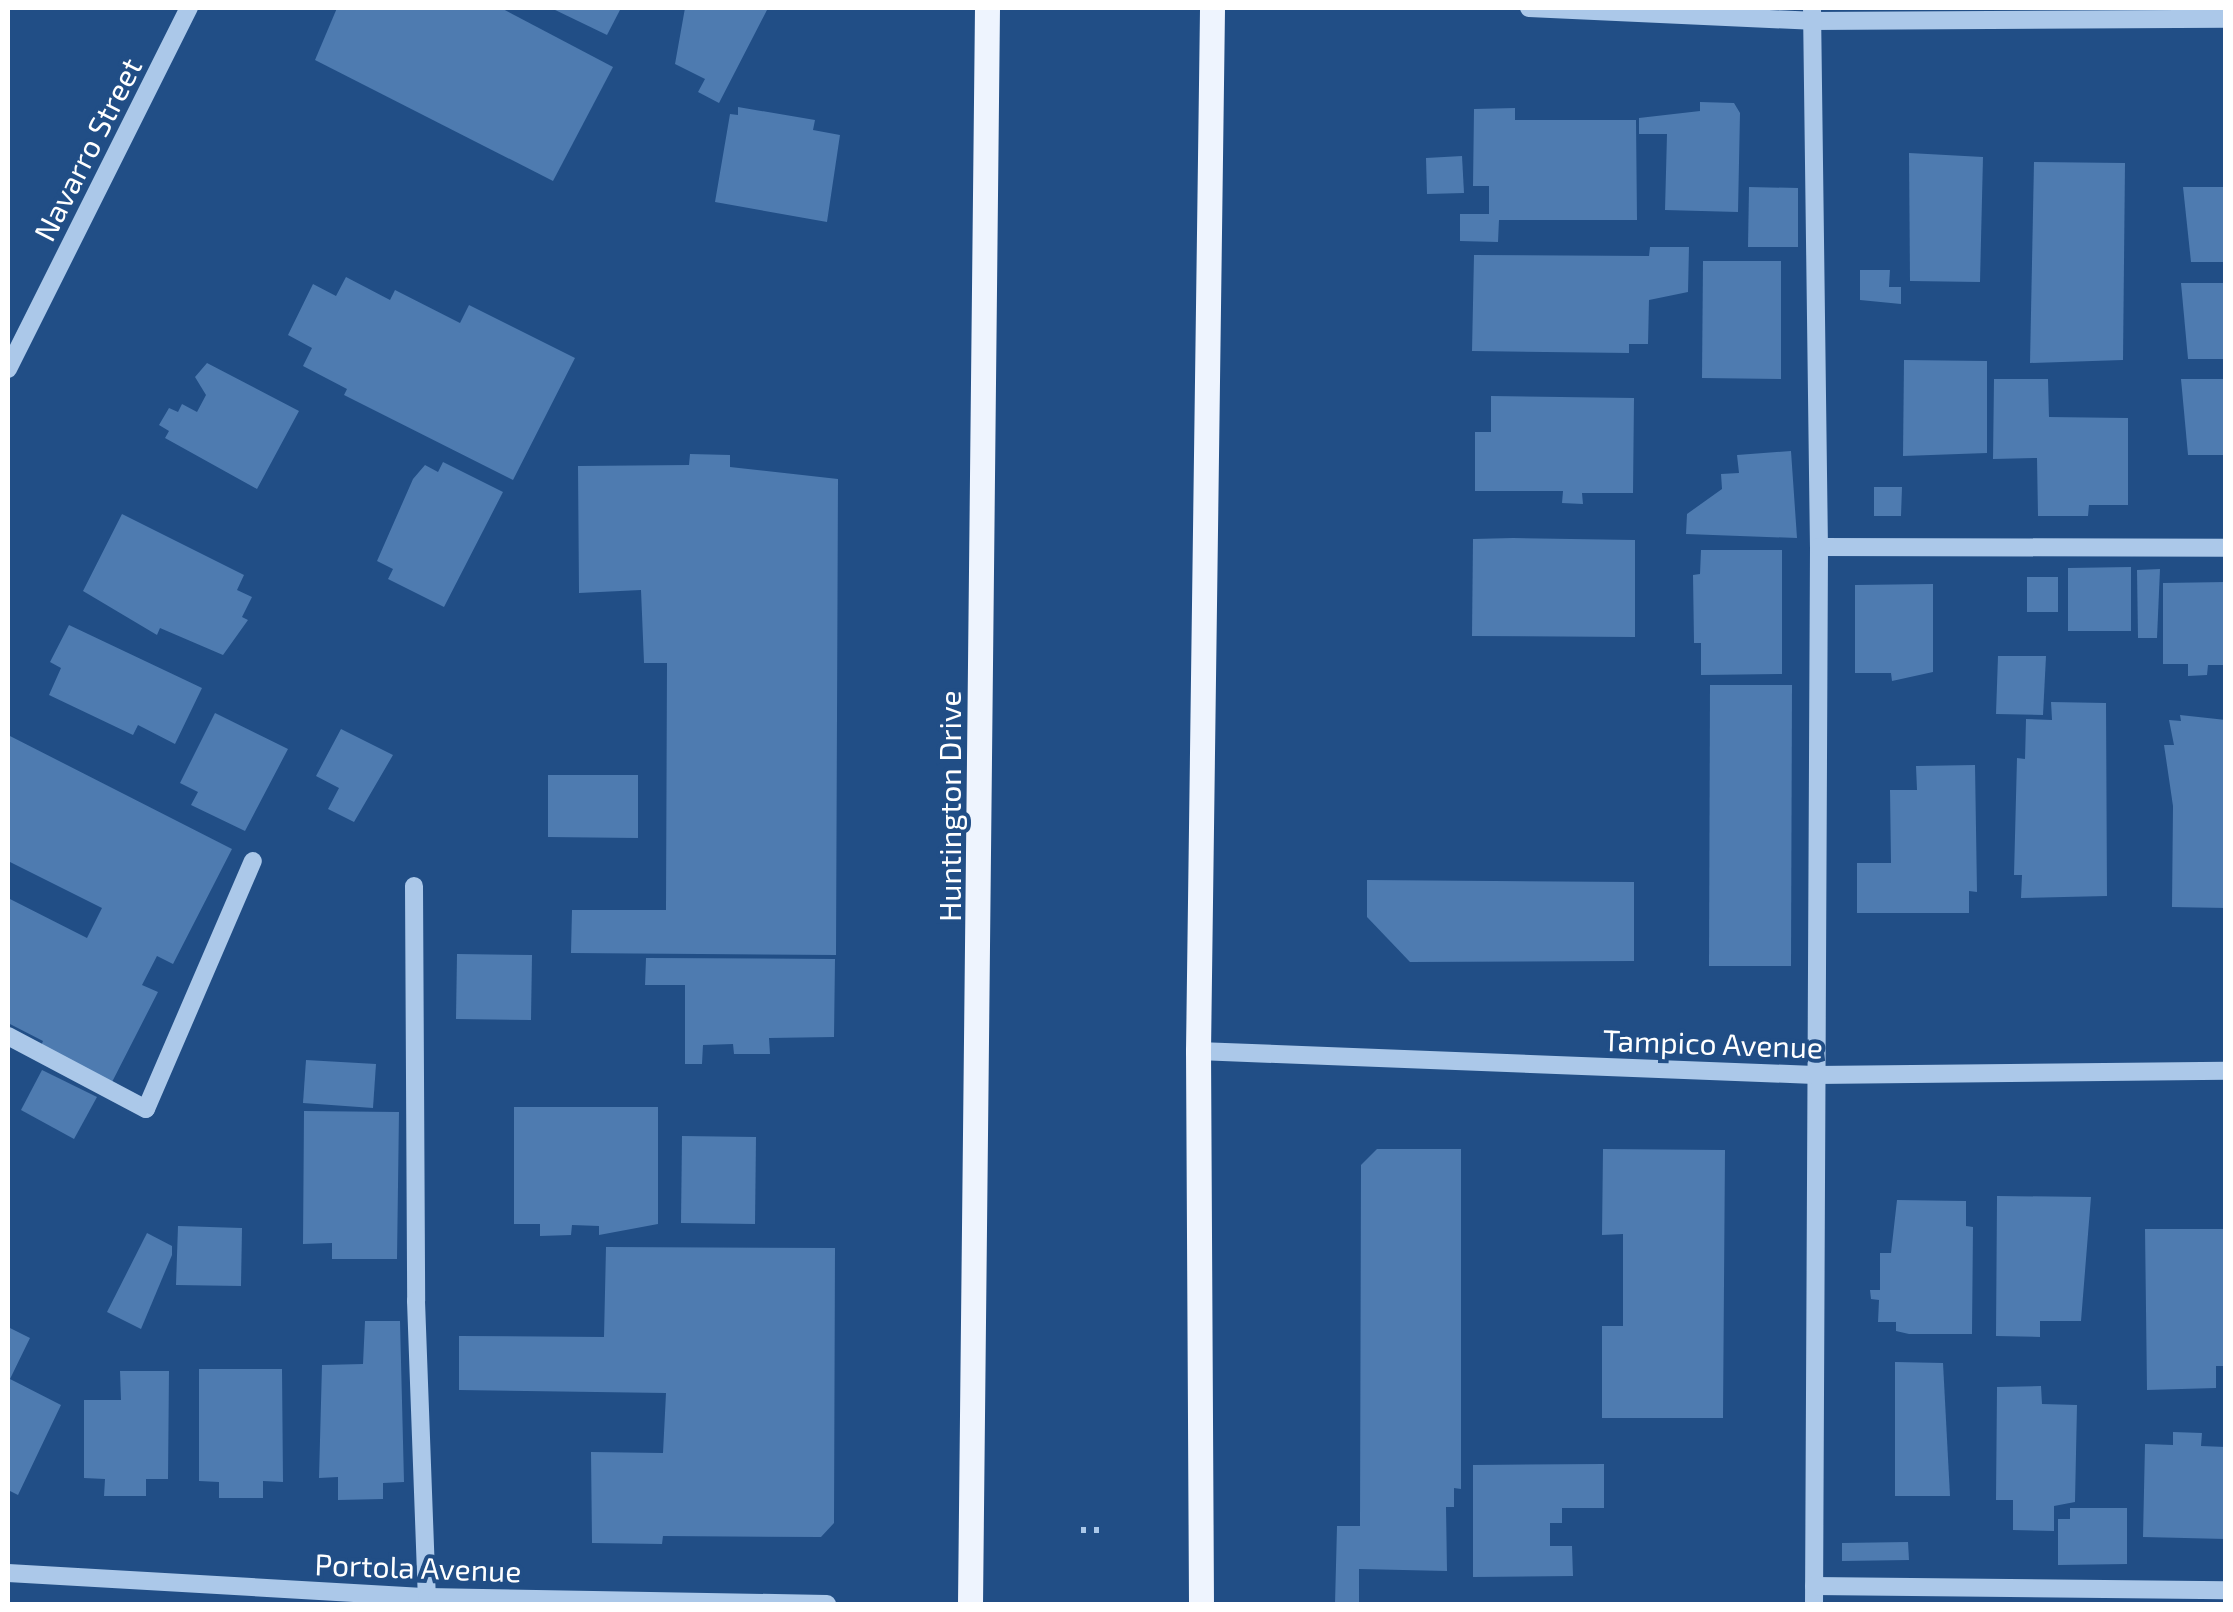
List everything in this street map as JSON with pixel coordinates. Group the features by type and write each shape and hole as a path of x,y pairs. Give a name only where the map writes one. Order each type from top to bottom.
{"main road":[{"name":"Huntington Drive","path":"970,1604 987,8"},
{"path":"1201,1604 1198,1051 1212,8"}],"street":[{"name":"Navarro Street","path":"8,369 189,8"},
{"path":"1529,8 2226,18"},
{"path":"1812,14 1819,547 1814,1595 2226,1590"},
{"path":"1819,547 2226,548"},
{"path":"8,1036 146,1109 253,861"},
{"path":"414,886 416,1301 427,1601"},
{"name":"Tampico Avenue","path":"1198,1051 1815,1075 2226,1071"},
{"name":"Portola Avenue","path":"8,1573 427,1601 827,1604"}],"path":[{"path":"1081,1530 1104,1530"}],"building":[{"path":"337,8 501,8 613,67 553,181 315,60"},
{"path":"551,8 621,8 607,35"},
{"path":"685,8 768,8 719,103 698,92 705,79 675,64"},
{"path":"1700,102 1734,103 1740,113 1738,212 1665,210 1667,134 1639,134 1639,118 1700,111"},
{"path":"738,107 815,120 813,130 840,135 827,222 715,202 730,114 738,115"},
{"path":"1515,108 1515,120 1636,120 1637,220 1499,220 1498,242 1460,241 1460,214 1489,214 1489,186 1473,186 1474,109"},
{"path":"1909,153 1983,157 1980,282 1910,281"},
{"path":"1462,156 1464,193 1427,194 1426,158"},
{"path":"2034,162 2125,163 2123,360 2030,363"},
{"path":"1749,187 1798,188 1798,247 1748,247"},
{"path":"2183,187 2226,187 2226,262 2191,262"},
{"path":"1650,247 1689,247 1688,292 1649,300 1648,344 1629,344 1629,353 1472,351 1474,255 1649,256"},
{"path":"1703,261 1781,261 1781,379 1702,378"},
{"path":"1860,270 1890,270 1889,287 1901,287 1901,304 1860,300"},
{"path":"346,277 390,300 395,290 460,323 469,305 575,358 513,480 344,395 347,389 303,366 312,348 288,335 313,284 336,296"},
{"path":"2181,283 2226,283 2226,359 2188,359"},
{"path":"1904,360 1987,361 1987,453 1903,456"},
{"path":"207,363 299,411 257,489 165,438 169,431 159,425 169,408 178,412 182,404 197,412 206,395 195,377"},
{"path":"1994,379 2048,379 2049,417 2128,418 2128,505 2089,505 2088,516 2038,516 2037,458 1993,459"},
{"path":"2181,379 2226,379 2226,455 2188,455"},
{"path":"1491,396 1634,398 1633,493 1582,493 1583,504 1562,503 1563,491 1475,491 1475,432 1491,432"},
{"path":"1791,451 1797,538 1686,534 1687,514 1722,489 1721,474 1739,473 1737,455"},
{"path":"690,454 730,455 730,467 838,479 836,955 571,953 572,910 666,910 667,663 644,663 641,590 579,593 578,466 689,465"},
{"path":"443,462 503,492 444,607 388,579 393,569 377,561 413,479 425,465 438,472"},
{"path":"1874,487 1902,487 1901,516 1874,516"},
{"path":"122,514 244,575 237,590 252,597 242,617 248,620 223,655 160,628 157,635 83,591"},
{"path":"1473,539 1635,540 1635,637 1472,636"},
{"path":"1701,550 1782,550 1782,674 1701,675 1701,643 1694,643 1693,575 1700,574"},
{"path":"2131,567 2131,631 2068,631 2068,568"},
{"path":"2160,569 2157,638 2138,638 2137,570"},
{"path":"2027,577 2058,577 2058,612 2027,612"},
{"path":"2226,582 2226,665 2208,665 2207,675 2188,676 2188,664 2163,664 2163,583"},
{"path":"1933,584 1933,672 1892,681 1891,673 1855,673 1855,585"},
{"path":"69,625 202,688 175,744 138,725 133,735 49,695 61,668 50,662"},
{"path":"1998,656 2046,656 2043,715 1996,714"},
{"path":"1710,685 1792,685 1791,966 1709,966"},
{"path":"2051,702 2106,703 2107,896 2021,898 2022,875 2014,875 2017,758 2025,759 2026,719 2052,720"},
{"path":"215,713 288,749 245,831 191,805 198,792 180,783"},
{"path":"2180,715 2226,720 2226,908 2172,907 2173,806 2164,745 2174,745 2169,720 2181,721"},
{"path":"341,729 393,755 354,822 328,809 339,788 316,776"},
{"path":"8,735 232,849 173,964 157,956 142,985 158,992 110,1086 39,1050 43,1041 8,1023 8,898 87,938 102,908 8,861"},
{"path":"1975,765 1977,892 1969,891 1969,913 1857,913 1857,863 1891,863 1890,790 1917,790 1916,766"},
{"path":"548,775 638,775 638,838 548,837"},
{"path":"1367,880 1634,882 1634,961 1410,962 1367,917"},
{"path":"457,954 532,955 531,1020 456,1019"},
{"path":"646,958 835,959 834,1037 769,1038 770,1054 734,1054 733,1044 703,1045 702,1064 685,1064 685,985 645,985"},
{"path":"306,1060 376,1064 373,1108 303,1103"},
{"path":"42,1070 97,1097 74,1139 21,1110"},
{"path":"514,1107 658,1107 658,1224 599,1235 599,1226 572,1225 571,1235 540,1236 540,1224 514,1224"},
{"path":"304,1111 399,1112 397,1259 332,1259 332,1243 303,1244"},
{"path":"682,1136 756,1137 755,1224 681,1223"},
{"path":"1377,1149 1461,1149 1461,1489 1454,1488 1454,1507 1446,1507 1447,1571 1359,1569 1359,1604 1335,1604 1337,1526 1360,1526 1361,1165"},
{"path":"1603,1149 1725,1150 1723,1418 1602,1418 1602,1326 1623,1326 1623,1234 1602,1235"},
{"path":"1997,1196 2091,1197 2081,1321 2040,1321 2040,1337 1996,1336"},
{"path":"1897,1200 1966,1201 1966,1226 1973,1227 1972,1334 1909,1334 1896,1331 1896,1322 1878,1322 1879,1300 1871,1299 1870,1290 1880,1290 1880,1253 1891,1253"},
{"path":"178,1226 242,1228 241,1286 176,1285"},
{"path":"2145,1229 2226,1229 2226,1366 2216,1366 2216,1388 2147,1390"},
{"path":"147,1233 172,1246 172,1255 141,1329 107,1312"},
{"path":"606,1247 835,1248 834,1523 821,1537 663,1536 662,1544 592,1543 591,1452 663,1453 666,1393 459,1390 459,1336 604,1337"},
{"path":"365,1321 400,1321 404,1482 383,1483 383,1499 338,1500 338,1477 319,1478 322,1365 363,1364"},
{"path":"8,1327 30,1338 10,1379 61,1405 18,1495 8,1490"},
{"path":"1895,1362 1943,1363 1950,1496 1895,1496"},
{"path":"199,1369 282,1369 283,1482 263,1481 263,1498 219,1498 219,1482 199,1481"},
{"path":"120,1371 169,1371 168,1479 146,1479 146,1496 104,1496 105,1479 84,1478 84,1400 121,1400"},
{"path":"2041,1386 2042,1404 2077,1405 2075,1502 2054,1506 2054,1531 2013,1530 2013,1500 1996,1500 1997,1387"},
{"path":"2173,1432 2202,1433 2201,1446 2226,1447 2226,1539 2143,1537 2145,1444 2173,1445"},
{"path":"1604,1464 1604,1508 1562,1508 1562,1523 1550,1523 1550,1546 1572,1546 1573,1576 1473,1577 1473,1465"},
{"path":"2070,1508 2127,1508 2127,1564 2058,1565 2058,1519 2070,1519"},
{"path":"1908,1542 1909,1560 1842,1561 1842,1543"}]}
